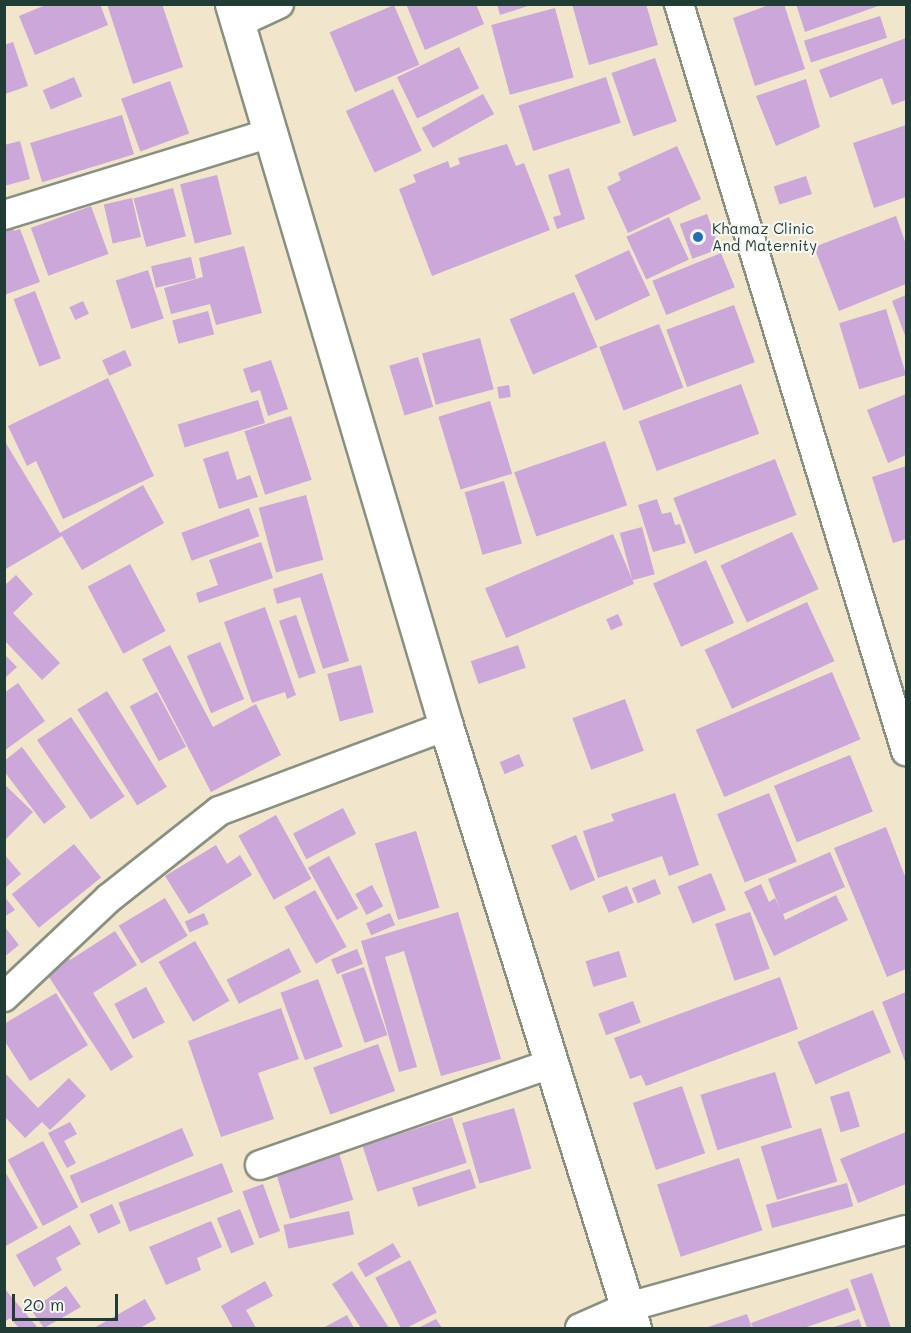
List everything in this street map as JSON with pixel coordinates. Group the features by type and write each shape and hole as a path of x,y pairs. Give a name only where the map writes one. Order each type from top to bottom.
{"street":[{"path":"279,4 236,13 446,726 550,1065 631,1318"},
{"path":"679,4 906,751"},
{"path":"4,215 271,133"},
{"path":"4,997 110,898 219,811 446,726"},
{"path":"260,1165 550,1065"},
{"path":"580,1329 631,1318 906,1230"}],"building":[{"path":"48,4 100,4 108,25 35,55 19,16"},
{"path":"107,4 162,4 183,67 133,84"},
{"path":"406,4 476,4 484,24 425,50"},
{"path":"497,4 531,4 531,5 500,15"},
{"path":"572,4 646,4 658,45 589,65"},
{"path":"772,4 784,4 805,69 755,86 733,18"},
{"path":"796,4 881,4 881,5 805,32"},
{"path":"394,5 419,65 355,92 330,32"},
{"path":"555,8 574,78 510,95 491,25"},
{"path":"880,16 887,38 811,63 804,41"},
{"path":"906,38 906,100 892,105 882,78 830,98 819,70"},
{"path":"13,42 28,86 5,94 4,45"},
{"path":"459,47 479,88 417,119 397,77"},
{"path":"655,58 677,121 633,136 612,73"},
{"path":"74,77 82,96 51,110 43,90"},
{"path":"606,77 621,123 533,151 519,105"},
{"path":"806,79 820,127 776,146 756,96"},
{"path":"170,81 189,134 140,151 121,99"},
{"path":"393,89 422,151 375,173 346,111"},
{"path":"483,94 494,114 433,148 422,128"},
{"path":"122,115 134,154 42,182 30,143"},
{"path":"906,125 906,197 874,208 853,143"},
{"path":"20,141 30,179 4,186 4,145"},
{"path":"507,144 516,166 524,163 550,230 432,276 399,189 416,182 413,175 448,161 450,168 460,164 458,158"},
{"path":"677,146 701,199 628,233 607,187 621,180 618,173"},
{"path":"569,168 585,219 557,229 553,217 561,215 548,175"},
{"path":"217,175 232,234 195,243 180,184"},
{"path":"806,176 812,194 780,205 774,187"},
{"path":"173,188 186,236 146,247 133,199"},
{"path":"132,198 141,237 113,243 104,205"},
{"path":"91,206 108,254 48,276 31,228"},
{"path":"707,214 720,249 692,259 680,224"},
{"path":"896,216 906,244 906,284 839,311 814,247"},
{"path":"669,217 689,260 646,279 626,237"},
{"path":"12,224 14,231 20,229 40,282 4,295 4,227"},
{"path":"244,246 262,313 216,325 210,304 171,314 164,288 203,277 199,258"},
{"path":"629,250 650,295 596,321 575,275"},
{"path":"721,253 735,287 666,315 652,281"},
{"path":"191,257 196,278 156,288 151,266"},
{"path":"148,270 164,319 131,329 116,281"},
{"path":"35,291 61,358 39,366 14,299"},
{"path":"574,292 597,347 533,375 510,319"},
{"path":"906,295 906,338 892,301"},
{"path":"83,301 89,314 75,320 69,307"},
{"path":"734,305 755,362 687,387 666,330"},
{"path":"886,309 906,375 859,389 839,323"},
{"path":"208,311 214,334 178,344 172,321"},
{"path":"659,324 683,387 624,410 599,347"},
{"path":"480,338 494,389 436,405 422,354"},
{"path":"125,350 132,366 109,376 102,360"},
{"path":"418,357 433,407 405,415 389,366"},
{"path":"271,360 288,409 268,416 260,390 251,393 243,369"},
{"path":"108,378 154,476 63,519 36,461 27,466 8,426"},
{"path":"741,384 759,434 657,471 639,421"},
{"path":"509,385 511,397 499,399 497,387"},
{"path":"906,394 906,455 888,463 867,410"},
{"path":"258,400 265,423 185,448 178,425"},
{"path":"490,401 512,474 461,489 438,417"},
{"path":"291,416 312,480 265,495 244,431"},
{"path":"4,440 60,533 143,485 164,523 82,570 62,536 4,570"},
{"path":"605,441 627,505 536,537 514,472"},
{"path":"228,451 237,480 250,475 258,497 219,509 203,459"},
{"path":"775,459 797,515 695,554 673,498"},
{"path":"906,466 906,539 893,543 872,477"},
{"path":"504,481 522,543 483,555 465,492"},
{"path":"306,495 323,560 276,572 259,508"},
{"path":"657,499 662,514 671,512 675,525 680,524 686,543 653,552 638,505"},
{"path":"249,508 259,536 192,561 181,533"},
{"path":"642,527 655,574 632,580 620,533"},
{"path":"792,532 819,589 747,622 720,565"},
{"path":"613,534 634,584 506,638 485,588"},
{"path":"261,542 273,578 199,603 196,593 218,585 209,560"},
{"path":"706,560 734,623 681,647 653,584"},
{"path":"130,564 166,631 123,654 88,587"},
{"path":"322,573 349,661 323,669 300,597 277,604 273,589"},
{"path":"16,575 33,594 13,613 60,663 42,680 4,640 4,586"},
{"path":"807,602 834,661 732,709 705,650"},
{"path":"265,607 296,695 287,699 285,692 252,703 224,622"},
{"path":"618,614 623,625 611,630 606,619"},
{"path":"296,615 316,673 299,679 279,621"},
{"path":"220,642 244,699 211,713 187,656"},
{"path":"170,645 213,727 256,704 281,755 211,792 142,659"},
{"path":"518,645 526,668 479,684 471,661"},
{"path":"4,654 17,667 4,679"},
{"path":"361,665 374,712 340,721 327,674"},
{"path":"832,672 861,739 724,797 696,730"},
{"path":"18,683 45,721 4,751 4,693"},
{"path":"107,691 167,787 137,805 77,710"},
{"path":"157,692 186,747 159,761 130,707"},
{"path":"625,699 644,751 591,770 572,718"},
{"path":"71,717 125,797 91,820 37,740"},
{"path":"22,747 66,807 44,824 4,771 4,761"},
{"path":"519,754 524,766 505,774 500,762"},
{"path":"850,755 873,812 797,842 774,786"},
{"path":"4,784 33,812 4,841"},
{"path":"675,793 699,865 669,876 662,856 598,878 583,831 614,821 611,814"},
{"path":"769,793 797,862 745,883 717,814"},
{"path":"343,808 356,834 306,859 293,833"},
{"path":"276,815 311,879 274,900 238,836"},
{"path":"886,827 906,879 906,969 887,977 834,848"},
{"path":"416,831 439,908 398,920 375,844"},
{"path":"576,835 595,880 570,891 551,846"},
{"path":"74,844 101,877 39,928 12,894"},
{"path":"216,845 227,864 240,855 252,875 189,914 165,876"},
{"path":"830,852 845,887 783,914 785,920 836,895 848,920 774,956 744,892 761,884 769,902 775,898 781,911 768,879"},
{"path":"4,854 21,874 6,887 4,885"},
{"path":"329,856 358,908 337,920 308,868"},
{"path":"711,873 726,910 693,924 678,886"},
{"path":"655,879 661,894 638,903 632,888"},
{"path":"372,885 383,906 366,915 355,894"},
{"path":"627,886 634,903 609,913 602,896"},
{"path":"315,890 347,947 316,964 284,907"},
{"path":"4,896 15,910 4,917"},
{"path":"165,898 188,936 141,964 119,926"},
{"path":"458,912 501,1059 441,1076 404,951 385,957 417,1067 399,1072 361,941"},
{"path":"750,912 770,969 735,981 715,924"},
{"path":"204,913 209,924 190,933 185,922"},
{"path":"390,913 395,925 371,935 366,923"},
{"path":"4,926 19,945 4,957"},
{"path":"115,931 137,965 93,993 133,1057 111,1071 43,968 66,953 70,960"},
{"path":"195,941 230,1001 193,1022 159,962"},
{"path":"289,948 301,972 239,1004 227,980"},
{"path":"357,949 363,964 337,974 331,959"},
{"path":"619,951 627,977 593,987 586,961"},
{"path":"364,967 387,1035 365,1043 341,975"},
{"path":"780,977 798,1029 646,1086 641,1075 630,1079 614,1038"},
{"path":"318,979 343,1047 305,1060 280,993"},
{"path":"146,987 165,1022 133,1039 114,1004"},
{"path":"906,992 906,1064 882,1002"},
{"path":"56,993 88,1045 30,1081 4,1040 4,1024"},
{"path":"633,1001 641,1023 606,1035 598,1014"},
{"path":"281,1008 299,1059 258,1073 274,1119 221,1137 188,1041"},
{"path":"873,1010 891,1052 815,1084 798,1042"},
{"path":"378,1044 395,1091 330,1115 313,1068"},
{"path":"4,1072 38,1108 69,1078 86,1096 50,1130 42,1122 25,1138 4,1116"},
{"path":"775,1072 792,1127 717,1150 700,1095"},
{"path":"682,1086 705,1153 656,1170 633,1103"},
{"path":"849,1091 860,1126 841,1132 830,1097"},
{"path":"514,1108 531,1169 479,1183 462,1123"},
{"path":"452,1117 467,1163 377,1192 363,1146"},
{"path":"70,1122 77,1134 64,1141 76,1163 67,1168 48,1133"},
{"path":"182,1128 194,1156 81,1203 70,1176"},
{"path":"821,1128 837,1182 777,1200 761,1146"},
{"path":"906,1132 906,1184 858,1203 840,1159"},
{"path":"43,1141 78,1207 43,1226 8,1160"},
{"path":"338,1150 353,1200 290,1219 275,1169"},
{"path":"739,1158 762,1230 681,1257 657,1185"},
{"path":"222,1163 233,1192 129,1232 118,1203"},
{"path":"470,1169 476,1188 418,1207 412,1188"},
{"path":"4,1170 38,1228 4,1247"},
{"path":"847,1183 853,1206 772,1228 766,1205"},
{"path":"263,1184 280,1231 259,1239 242,1192"},
{"path":"112,1204 121,1223 98,1234 89,1215"},
{"path":"240,1209 254,1244 231,1254 217,1218"},
{"path":"349,1211 354,1234 288,1248 283,1225"},
{"path":"211,1221 222,1247 197,1258 201,1270 166,1285 149,1247"},
{"path":"70,1225 81,1244 56,1258 62,1270 34,1287 16,1255"},
{"path":"393,1243 401,1257 365,1277 357,1264"},
{"path":"410,1260 437,1313 407,1328 401,1328 375,1278"},
{"path":"352,1271 389,1328 361,1328 332,1284"},
{"path":"872,1273 891,1328 867,1328 850,1280"},
{"path":"265,1281 273,1296 246,1310 256,1328 233,1328 221,1306"},
{"path":"66,1286 81,1307 44,1328 31,1310"},
{"path":"4,1288 38,1328 19,1328 10,1318 4,1322"},
{"path":"848,1288 856,1310 804,1328 753,1328 751,1323"},
{"path":"145,1299 156,1319 140,1328 94,1328"},
{"path":"747,1314 752,1328 705,1328"},
{"path":"347,1315 354,1328 323,1328"},
{"path":"436,1319 442,1328 418,1328"},
{"path":"859,1319 862,1328 831,1328"}],"place":[{"name":"Khamaz Clinic And Maternity","path":"698,237"}]}
